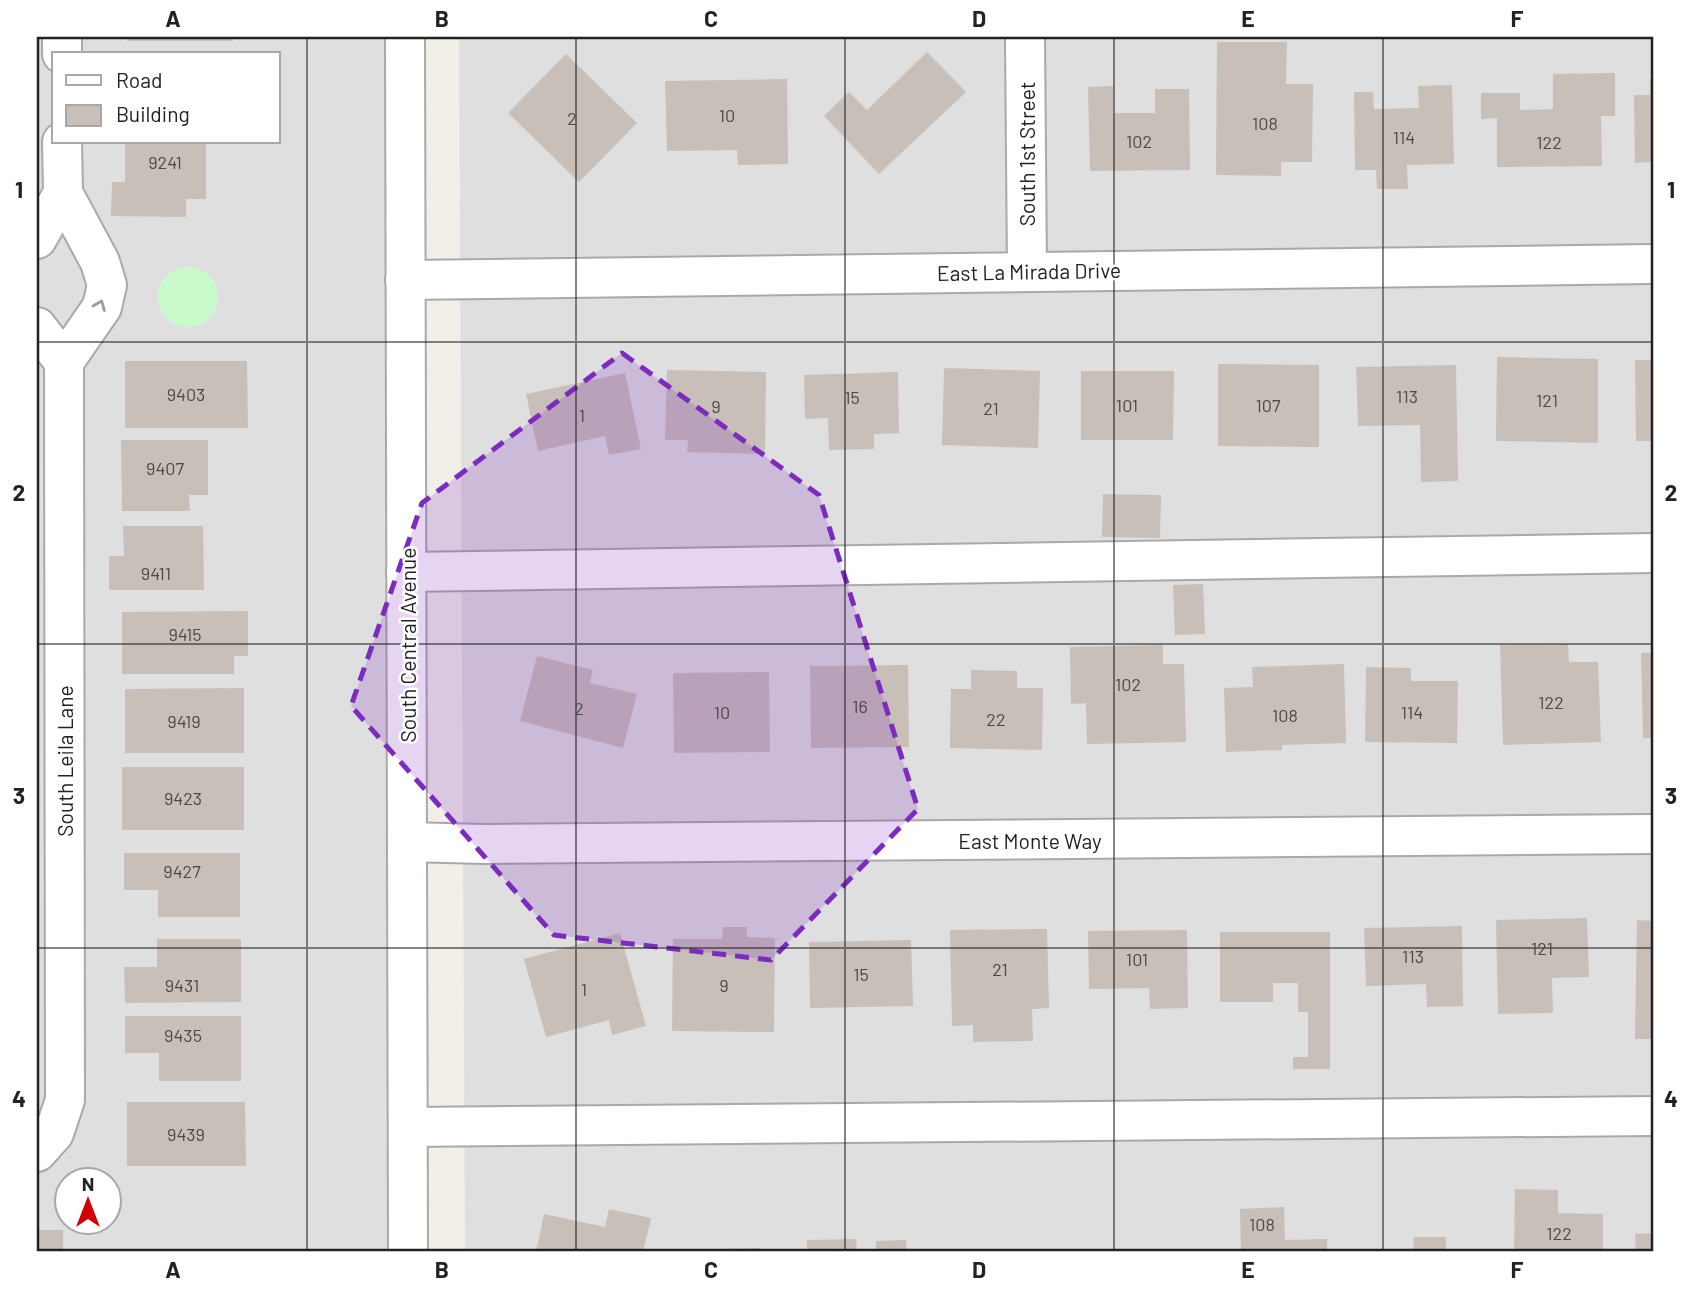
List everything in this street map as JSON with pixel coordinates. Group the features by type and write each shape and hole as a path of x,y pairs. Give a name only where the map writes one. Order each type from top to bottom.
{"street":[{"name":"South Central Avenue","path":"405,37 408,1252"},
{"name":"South 1st Street","path":"1025,37 1027,271"},
{"path":"37,239 62,193 62,144"},
{"path":"37,327 64,362 102,307 107,285 100,262 62,193"},
{"name":"East La Mirada Drive","path":"405,280 1653,264"},
{"name":"South Leila Lane","path":"37,1152 54,1133 65,1100 64,362"},
{"path":"407,572 1653,554"},
{"name":"East Monte Way","path":"407,842 498,844 1653,834"},
{"path":"408,1127 1653,1116"}],"highlighted area":[{"path":"622,353 819,495 918,809 771,960 554,935 351,706 422,503"}],"shaded area":[{"path":"37,37 405,37 409,1252 37,1252"},
{"path":"459,37 1653,37 1653,1252 465,1252"}],"green space":[{"path":"182,267 194,267 213,280 218,297 216,309 205,322 194,327 182,327 163,314 158,303 158,291 171,272"}],"building":[{"path":"127,37 233,37 233,41 127,41"},
{"path":"1217,42 1287,42 1286,84 1313,84 1312,162 1281,162 1281,176 1216,175"},
{"path":"927,52 966,92 879,174 824,116 849,92 867,110"},
{"path":"566,54 637,123 579,182 508,113"},
{"path":"1615,73 1615,116 1601,116 1602,166 1497,167 1497,118 1481,119 1481,93 1520,93 1520,110 1553,109 1553,74"},
{"path":"787,79 788,164 738,165 737,150 667,151 665,81"},
{"path":"1650,79 1653,79 1653,162 1635,163 1634,95 1650,95"},
{"path":"1452,85 1454,164 1407,165 1408,189 1377,189 1376,170 1355,170 1354,92 1373,92 1374,109 1419,108 1418,86"},
{"path":"1113,86 1113,113 1155,113 1155,89 1189,89 1190,170 1090,171 1088,87"},
{"path":"125,144 206,144 206,199 186,199 186,217 111,216 112,182 125,182"},
{"path":"1497,357 1598,359 1598,443 1496,441"},
{"path":"1635,360 1653,360 1653,441 1636,441"},
{"path":"125,361 247,361 248,428 125,428"},
{"path":"1218,364 1319,365 1319,447 1218,446"},
{"path":"1456,365 1458,481 1421,482 1420,425 1358,426 1356,367"},
{"path":"944,368 1040,371 1038,448 942,445"},
{"path":"667,370 766,372 765,454 687,452 688,440 665,440"},
{"path":"1081,371 1174,371 1173,440 1081,440"},
{"path":"898,372 899,433 874,434 874,449 829,450 828,418 805,419 804,375"},
{"path":"625,373 641,449 609,455 605,436 538,451 526,394"},
{"path":"121,440 208,440 208,495 189,495 190,511 122,511"},
{"path":"1103,494 1161,495 1160,538 1102,537"},
{"path":"123,526 203,526 204,590 109,590 109,556 124,556"},
{"path":"1203,584 1205,634 1175,635 1173,585"},
{"path":"248,611 248,656 234,656 234,674 122,674 122,612"},
{"path":"1568,644 1569,662 1598,662 1601,742 1503,745 1500,645"},
{"path":"1163,645 1163,664 1184,664 1186,742 1087,744 1086,703 1071,704 1070,647"},
{"path":"1641,653 1653,653 1653,738 1643,738"},
{"path":"537,656 593,670 590,683 637,694 623,748 520,721"},
{"path":"1344,664 1346,743 1282,745 1282,750 1226,752 1224,688 1253,687 1252,667"},
{"path":"908,665 909,747 811,748 810,666"},
{"path":"1366,667 1411,668 1411,681 1458,681 1457,743 1365,742"},
{"path":"971,670 1017,671 1017,688 1043,688 1042,750 950,748 951,689 971,689"},
{"path":"769,672 770,752 674,753 673,673"},
{"path":"244,688 244,753 125,753 125,689"},
{"path":"122,767 244,767 244,830 122,830"},
{"path":"124,853 240,853 240,917 158,917 158,890 124,890"},
{"path":"1587,918 1589,977 1552,978 1553,1013 1498,1014 1496,920"},
{"path":"1637,920 1653,921 1653,1039 1635,1039"},
{"path":"1462,926 1463,1006 1427,1007 1426,984 1366,986 1364,928"},
{"path":"723,927 747,927 747,937 775,938 774,1032 672,1031 673,939 722,939"},
{"path":"1047,929 1049,1008 1032,1009 1033,1041 973,1042 973,1025 952,1026 950,930"},
{"path":"1187,930 1188,1008 1150,1009 1149,988 1089,989 1088,931"},
{"path":"1220,932 1330,932 1330,1069 1293,1069 1293,1057 1308,1057 1308,1012 1298,1012 1298,983 1273,983 1273,1002 1220,1002"},
{"path":"620,933 646,1026 612,1035 609,1020 546,1037 524,959"},
{"path":"157,939 241,939 241,1002 125,1003 124,967 157,967"},
{"path":"911,940 913,1006 810,1008 809,942"},
{"path":"125,1016 241,1016 241,1081 159,1081 159,1053 125,1053"},
{"path":"127,1102 245,1102 246,1166 127,1166"},
{"path":"1515,1189 1558,1190 1558,1213 1603,1214 1603,1252 1514,1252"},
{"path":"1284,1207 1285,1240 1327,1239 1327,1252 1241,1252 1240,1209"},
{"path":"609,1209 651,1218 643,1252 536,1252 544,1214 605,1227"},
{"path":"37,1230 52,1230 52,1236 63,1236 63,1252 37,1252"},
{"path":"1653,1233 1653,1252 1636,1252 1635,1234"},
{"path":"1414,1237 1446,1237 1446,1252 1413,1252"},
{"path":"856,1239 857,1252 807,1252 807,1240"},
{"path":"906,1240 907,1252 876,1252 876,1241"},
{"path":"760,1248 761,1252 682,1252 682,1250"}]}
